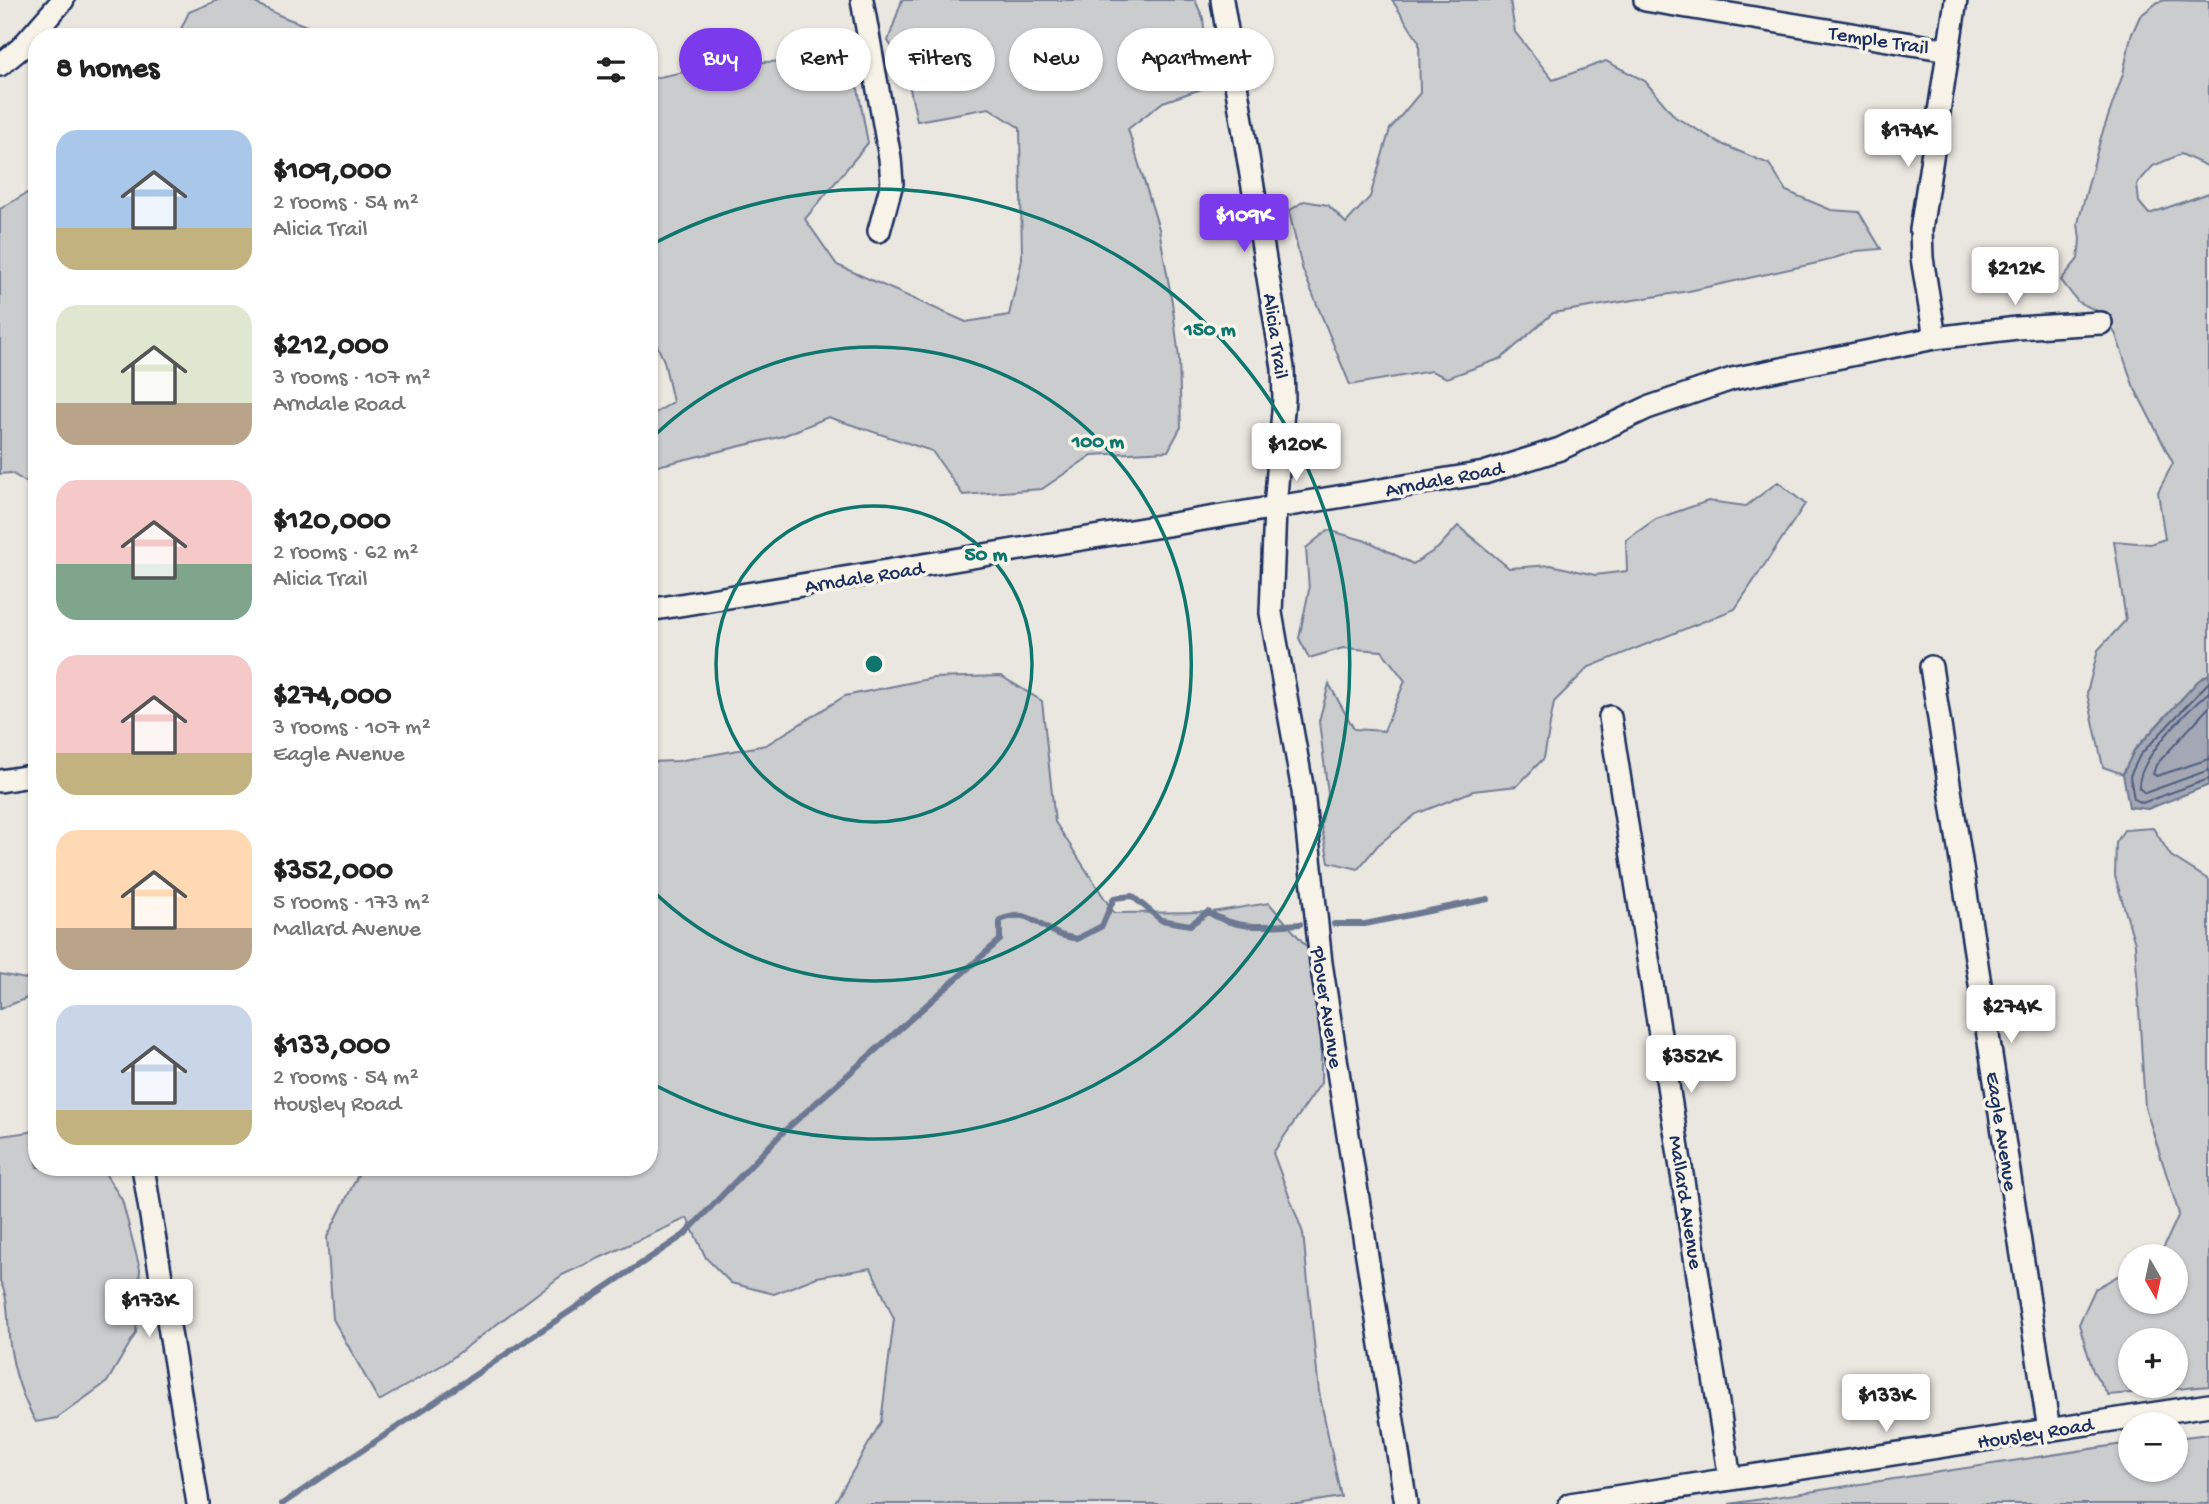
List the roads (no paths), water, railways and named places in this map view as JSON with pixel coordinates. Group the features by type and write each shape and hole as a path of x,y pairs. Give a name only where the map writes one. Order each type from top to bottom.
{"street":[{"path":"38,28 63,0"},
{"path":"862,0 892,183 879,231"},
{"name":"Alicia Trail","path":"1222,0 1283,369 1284,399 1275,508"},
{"name":"Temple Trail","path":"1645,0 1948,50"},
{"path":"1935,338 1922,258 1922,230 1956,0"},
{"path":"0,65 28,40"},
{"name":"Arndale Road","path":"658,609 1484,472 1560,449 1647,408 1732,379 1935,338 2017,328 2101,323"},
{"name":"Plover Avenue","path":"1275,508 1271,613 1303,791 1321,963 1406,1504"},
{"name":"Eagle Avenue","path":"1931,667 2049,1430"},
{"name":"Mallard Avenue","path":"1610,717 1730,1479"},
{"path":"0,781 28,776"},
{"path":"144,1176 198,1504"},
{"name":"Housley Road","path":"1570,1504 2209,1405"}],"water":[{"path":"2209,674 2209,785 2148,809 2129,807 2123,774 2134,751 2198,681"}],"waterway":[{"path":"282,1504 684,1235 782,1133 1000,940 1000,920 1023,916 1059,934 1077,939 1102,926 1114,898 1132,896 1161,920 1190,925 1208,912 1241,925 1300,924"},
{"path":"1334,924 1365,924 1488,899"}]}
